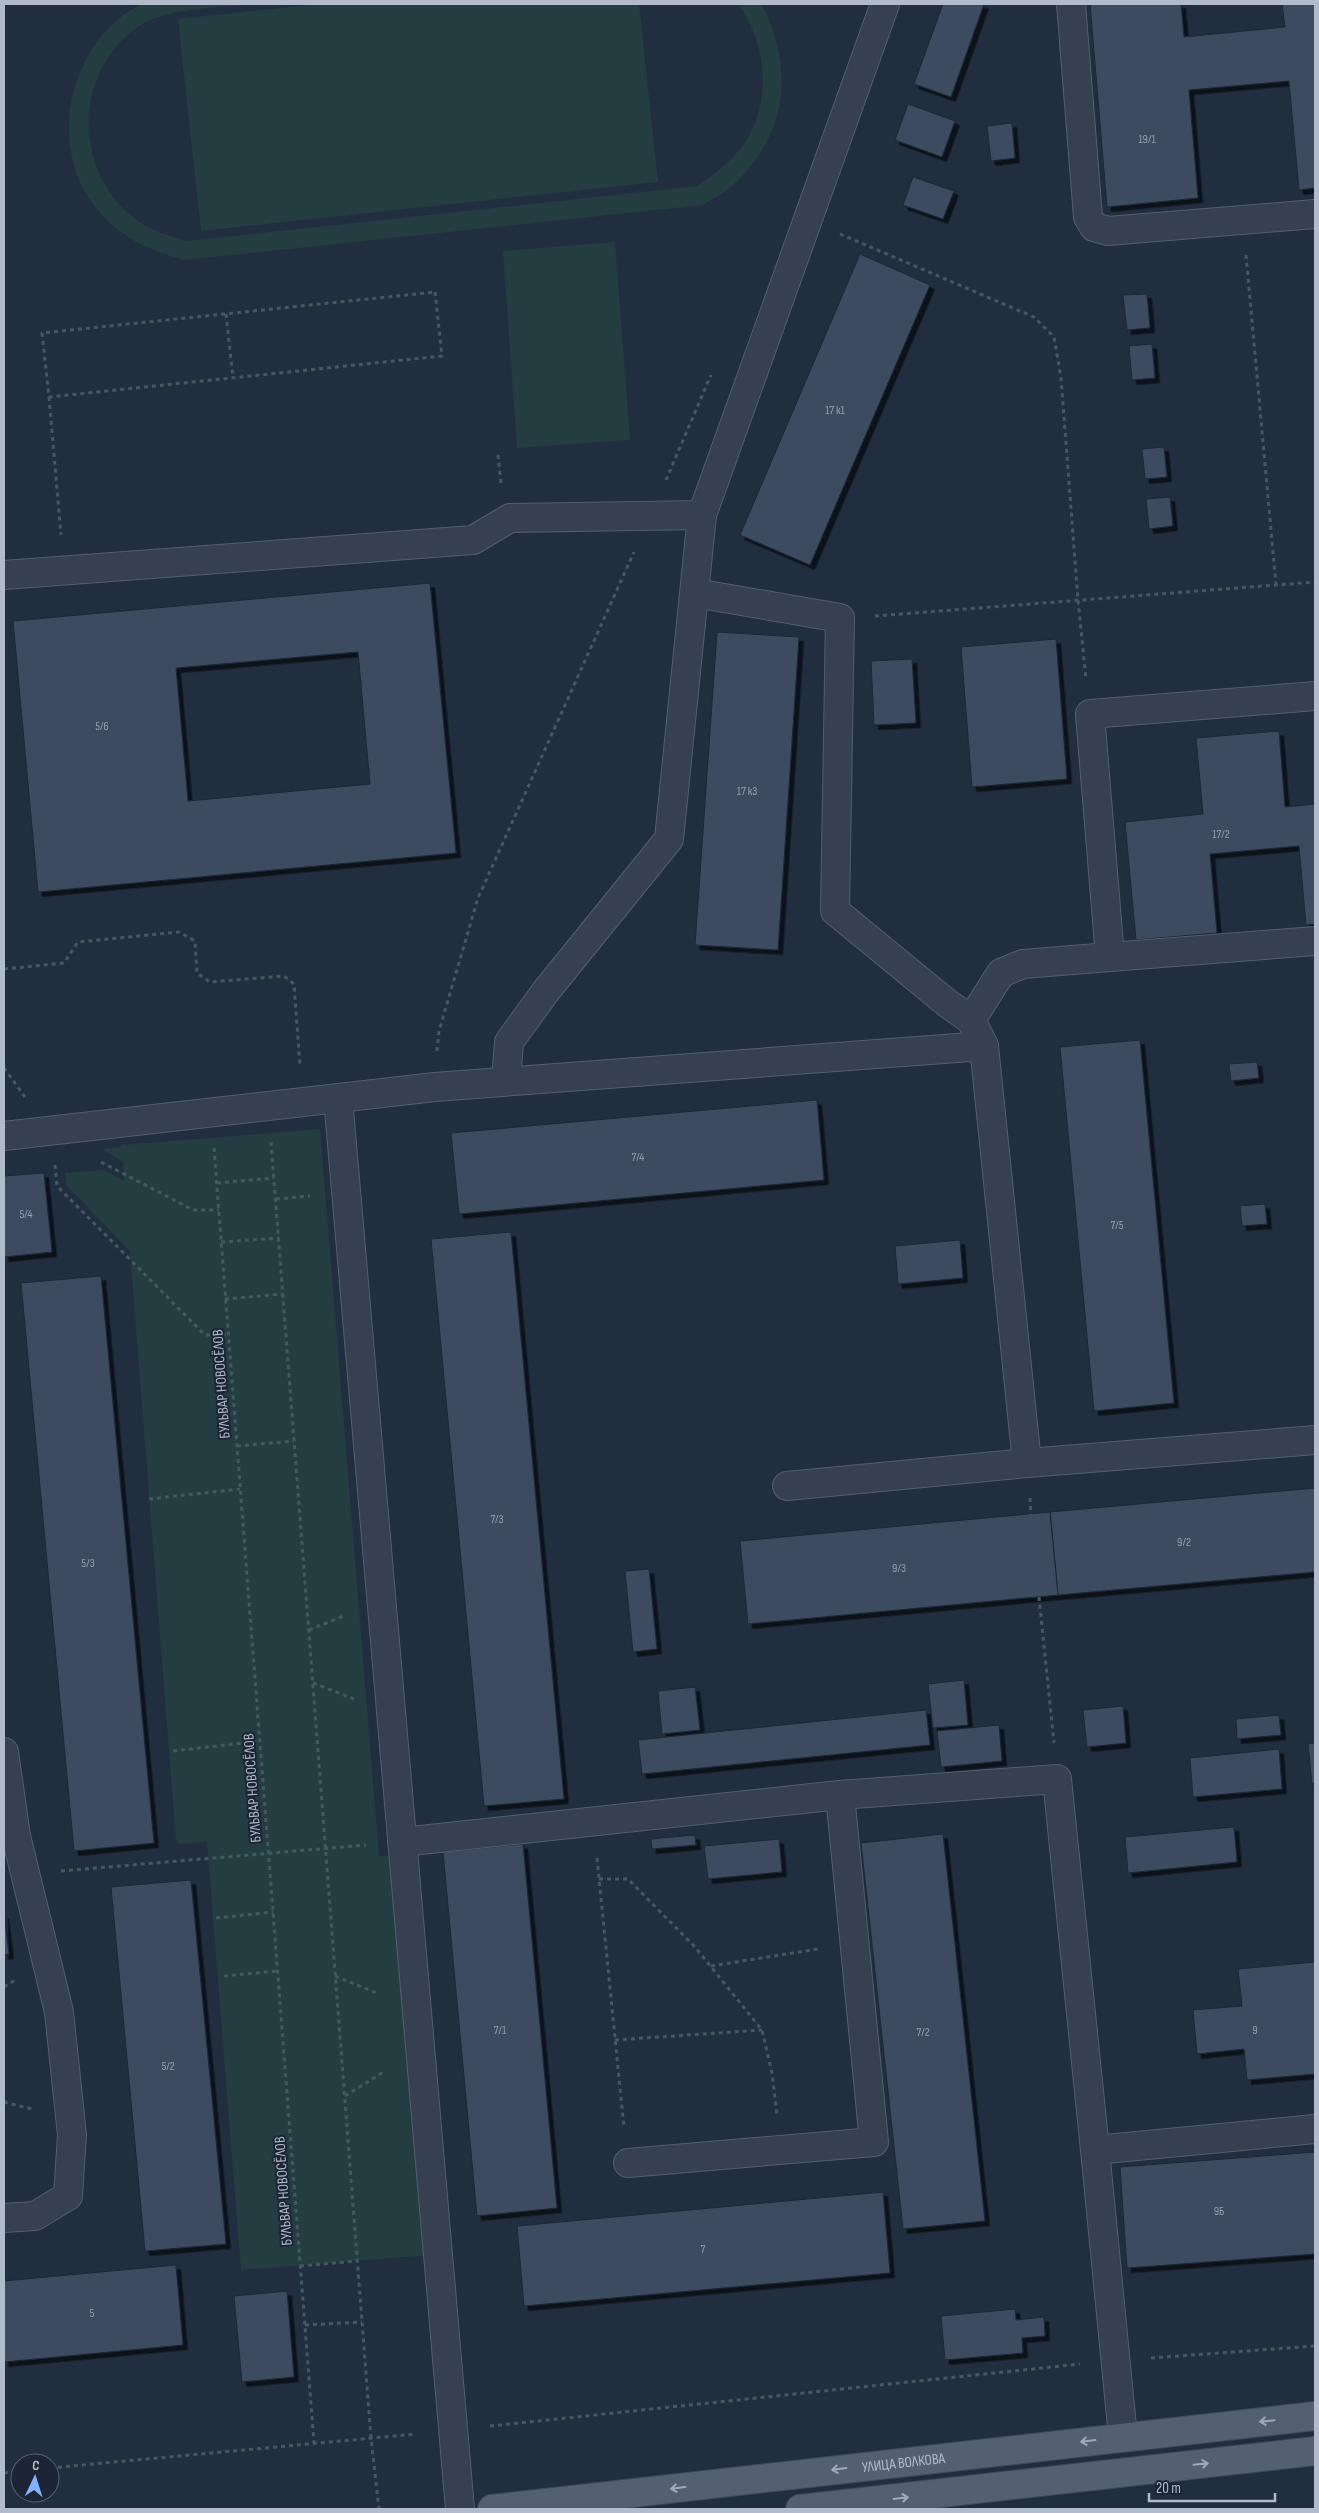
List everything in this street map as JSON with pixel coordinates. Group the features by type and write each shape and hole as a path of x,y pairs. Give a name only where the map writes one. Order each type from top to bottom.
{"main road":[{"name":"УЛИЦА ВОЛКОВА","path":"492,2509 1315,2416"},
{"path":"800,2509 1315,2452"}],"lane":[{"path":"506,1081 509,1042 546,991 669,839 702,515 885,4"},
{"path":"1071,4 1088,217 1094,227 1108,231 1315,214"},
{"path":"4,575 473,540 510,518 702,515"},
{"path":"695,593 840,618 835,911 947,1003 971,1020 984,1046 1027,1463"},
{"path":"1110,957 1090,714 1315,696"},
{"path":"971,1020 1001,973 1023,964 1315,941"},
{"path":"4,1136 506,1081 984,1046"},
{"path":"338,1098 460,2509"},
{"path":"787,1486 1027,1463 1315,1440"},
{"path":"4,1752 16,1836 59,2012 71,2144 68,2196 35,2216 4,2218"},
{"path":"402,1842 840,1794 1058,1779 1123,2437"},
{"path":"628,2163 874,2142 840,1794"},
{"path":"1095,2150 1315,2128"}],"path":[{"path":"807,220 1034,317 1054,337 1061,378 1078,600 1090,714"},
{"path":"1243,220 1276,585"},
{"path":"48,397 442,356 435,292 42,333 48,397 65,570"},
{"path":"226,314 233,378"},
{"path":"498,455 501,485"},
{"path":"840,618 1315,582"},
{"path":"4,969 64,963 78,942 179,932 195,941 197,973 210,982 284,976 294,984 303,1102"},
{"path":"271,1134 357,2261 371,2438 379,2509"},
{"name":"БУЛЬВАР НОВОСЁЛОВ","path":"213,1139 314,2443"},
{"path":"94,1159 193,1210 219,1210"},
{"path":"54,1161 57,1186 205,1336 228,1334"},
{"path":"217,1183 274,1178"},
{"path":"221,1242 279,1238"},
{"path":"225,1299 283,1294"},
{"path":"237,1446 294,1441"},
{"path":"149,1499 240,1489"},
{"path":"1040,1597 1058,1779"},
{"path":"173,1751 260,1741"},
{"path":"593,1820 628,2163"},
{"path":"25,1874 402,1842"},
{"path":"600,1878 628,1879 695,1947 762,2030 772,2073 780,2150"},
{"path":"216,1918 273,1912"},
{"path":"710,1966 856,1943"},
{"path":"224,1976 277,1971"},
{"path":"335,1976 417,2009"},
{"path":"615,2040 762,2030"},
{"path":"345,2096 420,2049"},
{"path":"300,2266 357,2261"},
{"path":"305,2326 362,2322"},
{"path":"60,2467 453,2430 1115,2360 1315,2346"}],"green space":[{"path":"141,4 261,4 181,11 151,20 139,26 117,46 101,70 92,96 89,123 92,151 101,177 116,201 144,225 161,233 187,241 697,186 717,172 736,154 748,137 756,119 761,99 763,79 761,59 749,21 738,4 762,4 779,53 782,77 780,100 775,123 765,145 751,166 732,186 703,205 185,260 142,245 114,226 105,218 86,193 74,164 69,133 71,102 80,73 95,45 115,22"},
{"path":"317,4 639,4 658,182 201,231 178,19"},
{"path":"615,242 630,440 517,448 503,251"},
{"path":"320,1129 379,1856 399,1855 431,2255 241,2270 207,1842 178,1844 176,1840 130,1251 66,1185 65,1173 103,1170 124,1181 123,1162 102,1149 121,1147 121,1145"}],"building":[{"path":"943,4 984,4 951,97 914,84"},
{"path":"1090,4 1181,4 1184,37 1285,27 1282,4 1315,4 1315,188 1299,190 1289,81 1189,90 1198,198 1107,207"},
{"path":"908,104 955,121 942,157 895,140"},
{"path":"1012,123 1015,158 991,161 987,126"},
{"path":"913,177 954,191 943,219 903,205"},
{"path":"860,254 930,285 810,565 740,535"},
{"path":"1147,294 1150,328 1127,330 1123,295"},
{"path":"1152,344 1155,378 1132,380 1129,346"},
{"path":"1164,447 1167,477 1145,479 1142,449"},
{"path":"1170,497 1173,526 1149,529 1146,499"},
{"path":"430,583 456,853 38,892 13,621","holes":["358,652 370,784 188,801 176,668"]},
{"path":"717,632 799,637 778,950 695,945"},
{"path":"1056,639 1067,779 972,787 961,647"},
{"path":"912,659 916,723 874,725 871,661"},
{"path":"1279,731 1285,807 1315,804 1315,924 1306,925 1299,846 1210,854 1217,933 1136,940 1125,822 1203,814 1196,738"},
{"path":"1140,1040 1174,1403 1094,1411 1060,1047"},
{"path":"1257,1062 1259,1078 1231,1081 1229,1064"},
{"path":"817,1100 824,1180 459,1214 451,1133"},
{"path":"44,1173 52,1252 4,1257 4,1176"},
{"path":"1265,1204 1267,1224 1242,1226 1240,1206"},
{"path":"511,1232 564,1799 484,1806 431,1239"},
{"path":"960,1240 963,1278 898,1284 895,1246"},
{"path":"101,1276 154,1843 74,1851 21,1283"},
{"path":"1315,1488 1315,1572 1058,1595 1050,1512"},
{"path":"1050,1512 1058,1595 748,1624 740,1541"},
{"path":"649,1569 657,1649 633,1652 625,1571"},
{"path":"964,1680 968,1725 933,1728 928,1684"},
{"path":"695,1687 700,1730 662,1734 658,1691"},
{"path":"1123,1706 1126,1743 1087,1747 1083,1710"},
{"path":"926,1710 930,1745 642,1774 638,1740"},
{"path":"1279,1715 1281,1735 1237,1739 1236,1719"},
{"path":"999,1725 1002,1761 941,1767 937,1731"},
{"path":"1315,1743 1315,1783 1312,1784 1308,1744"},
{"path":"1279,1749 1282,1789 1193,1797 1190,1758"},
{"path":"1234,1827 1237,1862 1128,1873 1125,1837"},
{"path":"943,1834 985,2221 903,2229 861,1843"},
{"path":"695,1835 696,1845 652,1849 651,1839"},
{"path":"779,1839 782,1872 708,1879 704,1846"},
{"path":"523,1844 557,2208 477,2216 443,1852"},
{"path":"191,1880 226,2244 145,2251 111,1887"},
{"path":"4,1914 9,1954 4,1955"},
{"path":"1315,1962 1315,2074 1247,2080 1244,2049 1197,2054 1193,2010 1242,2006 1238,1969"},
{"path":"1315,2152 1315,2254 1127,2268 1120,2167"},
{"path":"883,2192 890,2273 524,2306 517,2226"},
{"path":"176,2265 183,2345 4,2362 4,2281"},
{"path":"287,2291 294,2377 242,2382 234,2296"},
{"path":"1015,2309 1016,2320 1044,2317 1045,2336 1022,2338 1023,2353 945,2360 941,2316"}]}
